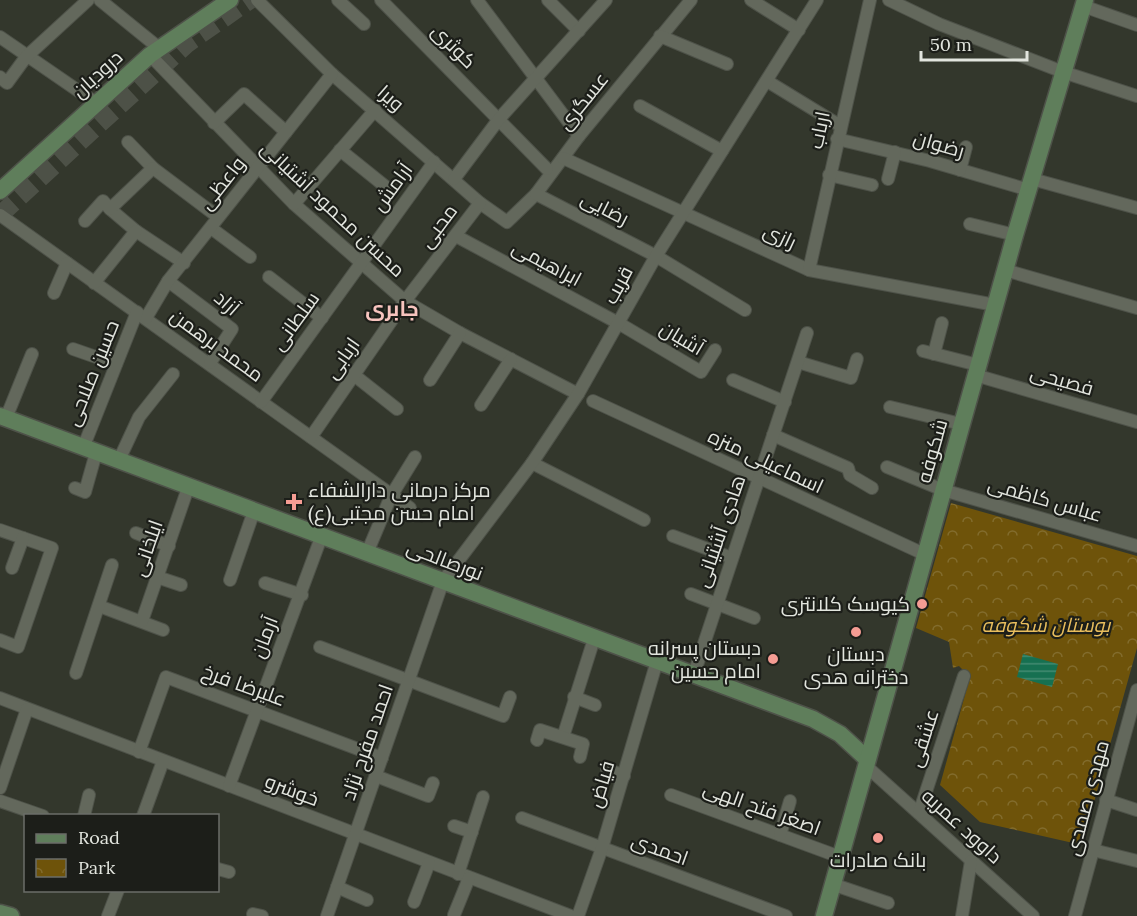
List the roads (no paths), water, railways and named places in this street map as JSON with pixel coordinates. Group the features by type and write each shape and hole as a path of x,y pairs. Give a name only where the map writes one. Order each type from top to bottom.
{"main road":[{"name":"درودیان","path":"0,190 154,52 230,0"},
{"name":"شکوفه","path":"824,916 865,762 976,370 1084,3"},
{"name":"نورصالحی","path":"3,417 594,639 813,718 840,734 865,762"},
{"path":"0,913 11,916"}],"street":[{"path":"0,77 7,82 26,57 88,0"},
{"name":"محسن محمود آشتیانی","path":"100,0 154,52 214,123 294,204 405,301 460,333 578,394"},
{"name":"ویرا","path":"257,0 332,74 504,222"},
{"path":"338,0 363,24"},
{"name":"کوثری","path":"381,0 546,169"},
{"path":"477,0 579,136"},
{"path":"548,0 579,31"},
{"path":"454,178 499,119 606,0"},
{"name":"عسگری","path":"504,222 510,221 536,194 579,136 691,0"},
{"path":"751,0 799,30"},
{"name":"قریب","path":"443,581 532,463 578,394 620,324 656,256 817,0"},
{"name":"ارباب","path":"809,270 870,0"},
{"path":"889,0 939,24 1063,72 1137,96"},
{"path":"1084,3 1137,25"},
{"path":"660,36 727,64"},
{"path":"0,37 96,103"},
{"name":"واعظی","path":"141,315 332,74"},
{"path":"767,81 840,125"},
{"path":"214,123 244,94 286,132"},
{"path":"640,106 722,151"},
{"path":"294,204 375,110"},
{"name":"رضوان","path":"837,139 960,170 1137,208"},
{"path":"128,142 153,168 218,217"},
{"path":"960,170 966,147"},
{"path":"340,150 386,188"},
{"path":"888,178 895,152"},
{"name":"رازی","path":"563,158 809,270 995,305"},
{"name":"آرامش","path":"361,264 434,162"},
{"path":"110,209 153,168"},
{"path":"829,176 872,185"},
{"name":"رضایی","path":"536,194 656,256 745,310"},
{"path":"85,221 103,201 136,231 184,263"},
{"name":"محبی","path":"405,301 480,203"},
{"name":"محمد برهمن","path":"0,215 410,508"},
{"path":"970,224 1015,235"},
{"path":"211,228 250,257"},
{"path":"94,282 136,231"},
{"name":"ابراهیمی","path":"456,236 620,324"},
{"path":"54,293 67,263"},
{"name":"سلطانی","path":"261,402 361,264"},
{"path":"1005,270 1137,308"},
{"path":"268,277 322,318"},
{"name":"آزاد","path":"168,281 232,329 210,363"},
{"name":"اربابی","path":"311,437 405,301"},
{"name":"حسین صلاحی","path":"75,488 86,492 90,450 116,364 141,315"},
{"path":"942,323 929,352 976,370"},
{"name":"آشیان","path":"620,324 701,372 715,350"},
{"path":"430,380 460,333"},
{"name":"هادی آشتیانی","path":"694,674 807,333"},
{"path":"73,349 116,364"},
{"path":"3,417 32,354"},
{"path":"481,405 512,359"},
{"path":"798,362 851,378 857,359"},
{"name":"فصیحی","path":"976,370 1137,422"},
{"path":"119,460 139,417 173,374"},
{"path":"354,375 398,409"},
{"path":"733,380 785,402"},
{"name":"اسماعیلی منزه","path":"593,401 924,554"},
{"path":"890,407 961,424"},
{"path":"773,435 848,468 850,475 872,488"},
{"path":"367,553 391,496 415,457"},
{"path":"532,463 644,520"},
{"name":"عباس کاظمی","path":"887,467 943,489 1137,546"},
{"name":"ایلخانی","path":"142,621 188,488"},
{"path":"230,580 254,511"},
{"path":"0,530 52,548 18,647 0,640"},
{"path":"136,532 169,546"},
{"name":"آرمان","path":"230,786 322,536"},
{"path":"673,536 732,558"},
{"path":"12,568 23,538"},
{"path":"76,673 112,565"},
{"path":"157,577 181,585"},
{"name":"احمد مفرح نژاد","path":"327,916 443,581"},
{"path":"265,583 302,595"},
{"path":"691,594 754,618"},
{"path":"99,606 163,630"},
{"path":"563,737 594,639"},
{"path":"320,647 503,716 510,697"},
{"name":"فیاض","path":"578,916 602,849 657,661"},
{"name":"عشقی","path":"918,813 964,676"},
{"name":"علیرضا فرخ","path":"139,752 166,677 382,758"},
{"name":"مهدی صمدی","path":"1075,916 1137,690"},
{"path":"574,697 595,705"},
{"name":"خوشرو","path":"0,699 571,916"},
{"path":"0,788 27,709"},
{"path":"538,735 563,737 584,744 580,757"},
{"path":"144,814 163,761"},
{"name":"داوود عمریه","path":"865,762 1033,916"},
{"path":"607,769 624,776"},
{"path":"376,776 428,796 433,783"},
{"path":"84,814 89,795"},
{"name":"اصغر فتح الهی","path":"671,795 840,857"},
{"path":"454,915 472,832 483,797"},
{"path":"1106,800 1137,810"},
{"path":"0,801 37,814"},
{"path":"780,835 790,801"},
{"name":"احمدی","path":"522,818 786,916"},
{"path":"454,826 472,832"},
{"path":"1093,850 1137,861"},
{"path":"962,916 971,861"},
{"path":"414,902 429,863"},
{"path":"832,884 888,903"},
{"path":"337,887 368,900"},
{"path":"108,916 117,892"}],"tunnel":[{"path":"0,215 187,44 250,0"}],"place":[{"name":"مرکز درمانی دارالشفاء امام حسن مجتبی(ع)","path":"294,502"},
{"name":"کیوسک کلانتری","path":"922,604"},
{"name":"دبستان دخترانه هدی","path":"856,632"},
{"name":"دبستان پسرانه امام حسین","path":"773,659"},
{"name":"بانک صادرات","path":"878,838"}],"district":[{"name":"جابری","path":"392,309"}],"park label":[{"name":"بوستان شکوفه","path":"1046,625"}]}
